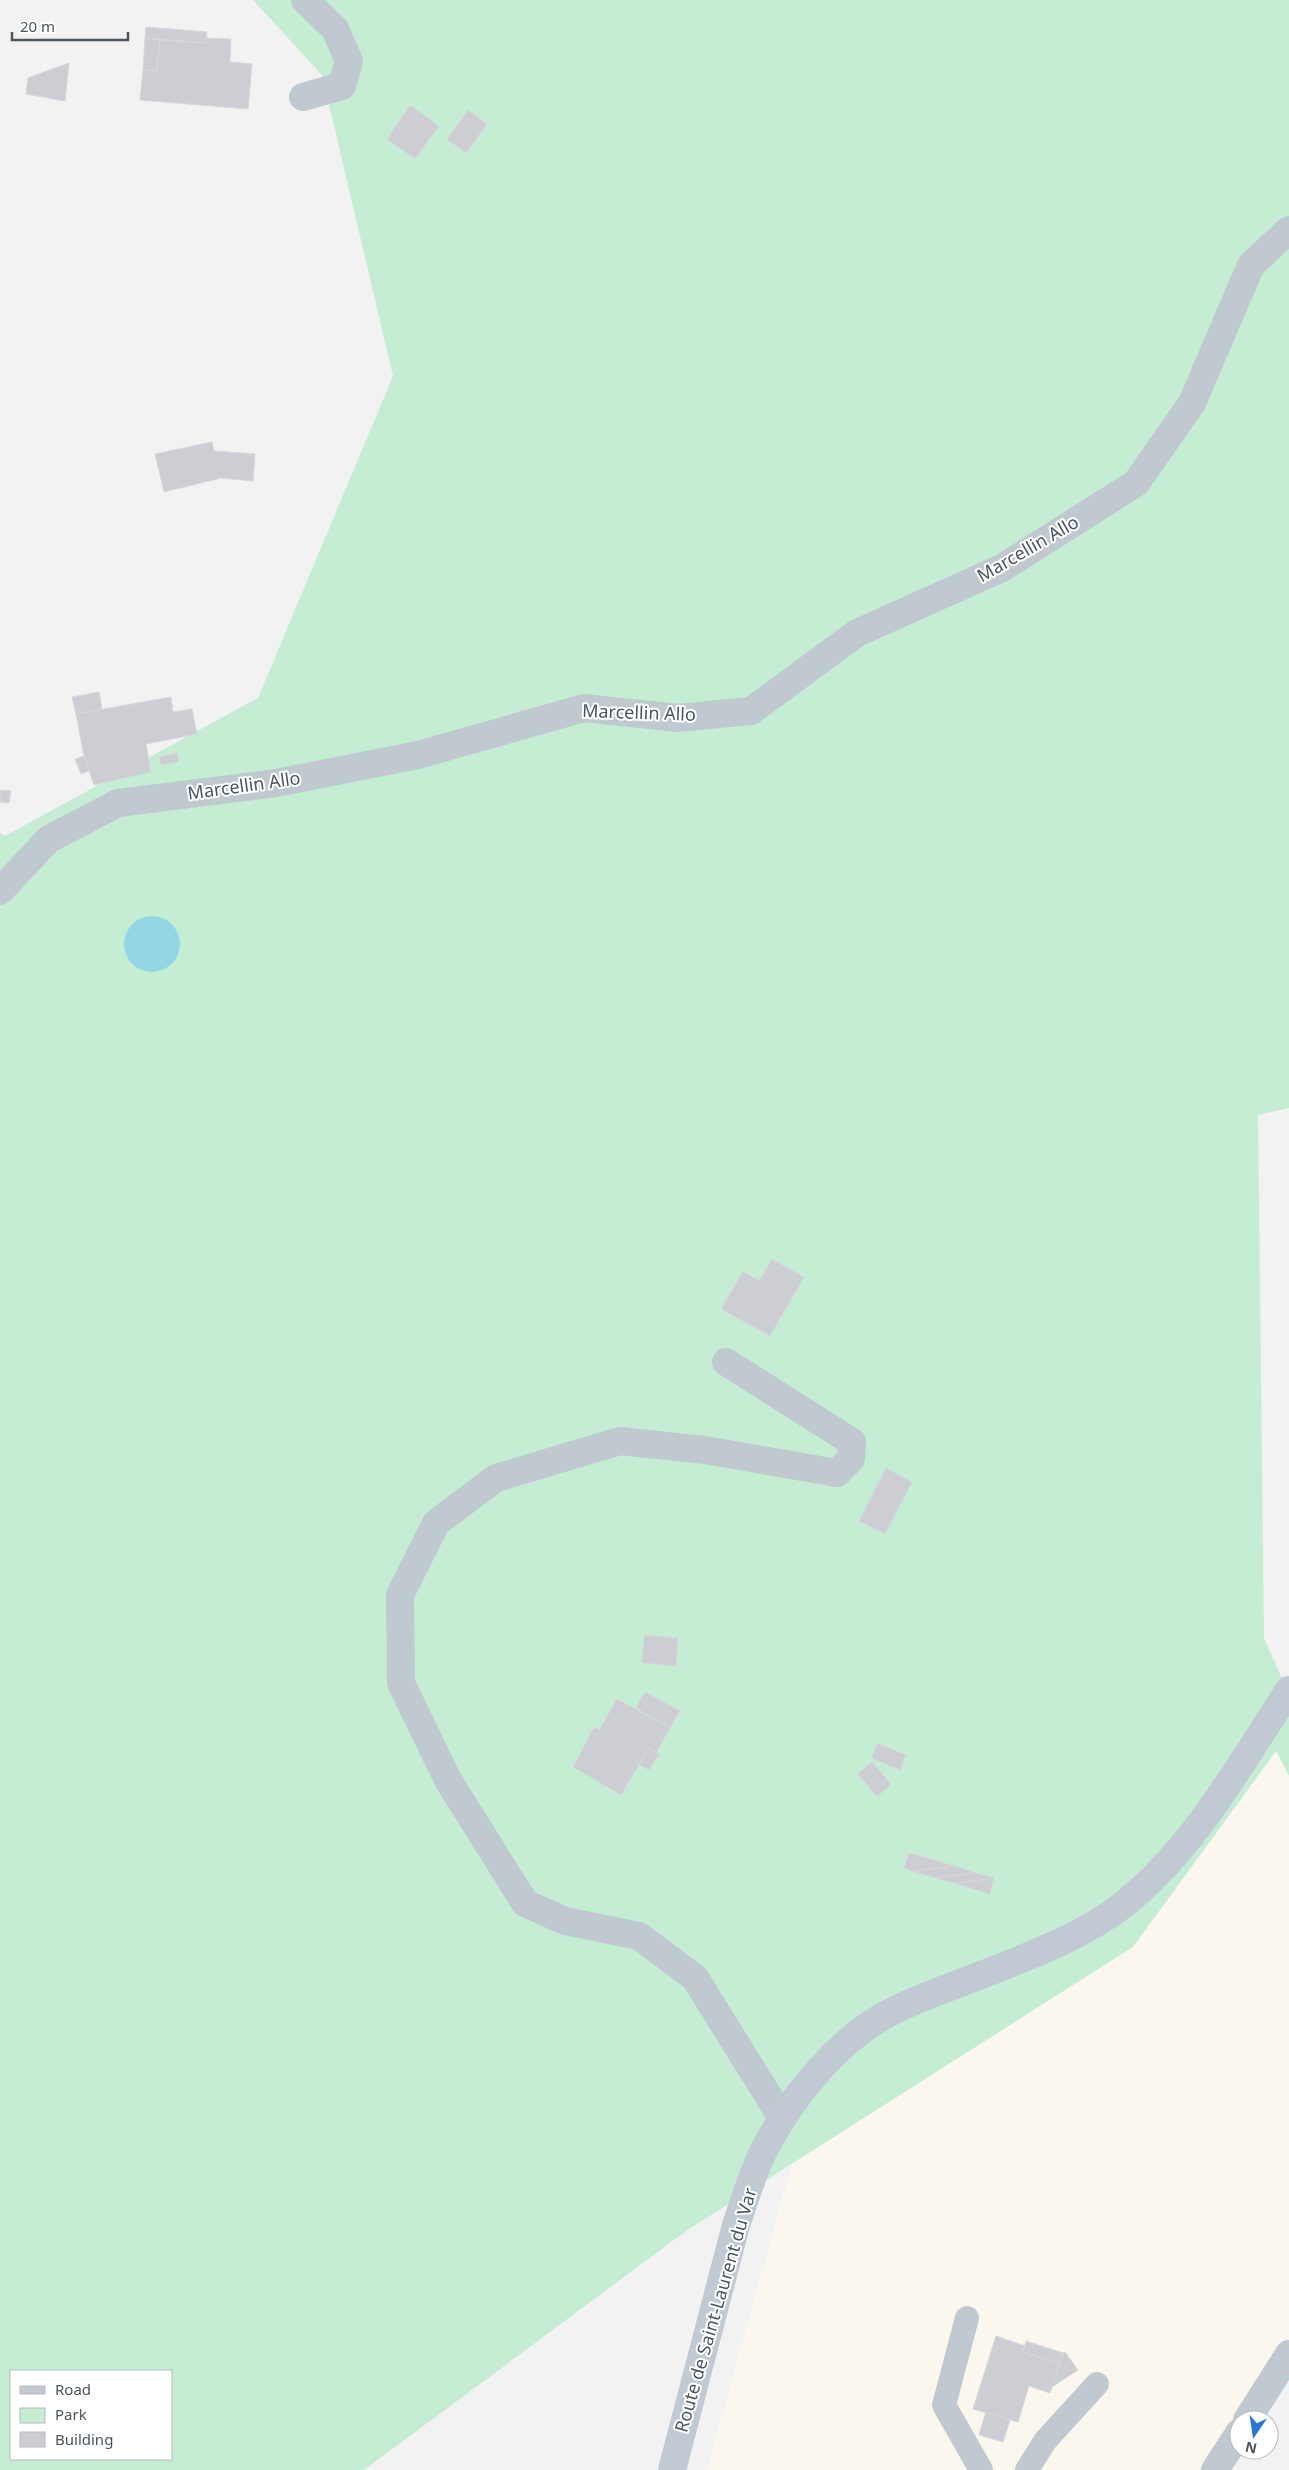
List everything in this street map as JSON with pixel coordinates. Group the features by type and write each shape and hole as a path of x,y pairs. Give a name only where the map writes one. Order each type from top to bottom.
{"main road":[{"name":"Route de Saint-Laurent du Var","path":"672,2470 736,2225 763,2152 782,2118 804,2087 824,2065 870,2024 896,2009 1074,1936 1122,1905 1156,1875 1209,1811 1289,1690"}],"street":[{"path":"303,97 342,86 349,61 336,29 305,0"},
{"name":"Marcellin Allo","path":"0,891 49,839 118,803 276,783 418,755 584,708 678,718 752,711 857,633 1002,568 1136,483 1192,403 1251,265 1289,230"},
{"path":"726,1362 852,1442 851,1459 837,1473 705,1450 620,1442 496,1478 436,1523 400,1595 401,1683 448,1780 524,1902 565,1920 639,1936 694,1978 782,2118"},
{"path":"1253,2410 1289,2354"},
{"path":"1216,2470 1229,2449"}],"lane":[{"path":"967,2318 944,2405 981,2470"},
{"path":"1027,2470 1045,2441 1097,2384"}],"shaded area":[{"path":"1289,1728 1289,2362 1253,2410 1229,2410 1229,2442 1208,2470 707,2470 801,2131"}],"green space":[{"path":"253,0 1289,0 1289,1108 1258,1115 1264,1638 1289,1694 1289,1776 1276,1751 1133,1947 686,2231 364,2470 0,2470 0,833 5,836 258,698 393,376 322,75"}],"water":[{"path":"152,916 167,921 175,929 180,944 175,959 167,967 152,972 137,967 129,959 124,944 129,929 137,921"}],"building":[{"path":"146,27 207,32 206,43 145,38"},
{"path":"145,38 160,40 157,71 143,70"},
{"path":"206,38 231,39 230,62 252,64 248,109 140,100 143,70 157,71 160,40 206,43"},
{"path":"69,63 65,101 26,94 28,78"},
{"path":"410,105 439,126 415,159 387,139"},
{"path":"468,110 487,124 466,153 447,139"},
{"path":"212,442 214,451 255,454 253,481 221,478 164,492 155,454"},
{"path":"99,692 102,709 76,714 72,697"},
{"path":"171,697 173,712 192,709 197,734 146,744 151,772 94,785 84,756 76,714"},
{"path":"177,753 179,762 161,765 159,757"},
{"path":"84,756 89,771 81,774 75,759"},
{"path":"0,790 11,791 9,803 0,802"},
{"path":"772,1259 804,1277 770,1336 721,1309 743,1271 759,1281"},
{"path":"886,1468 912,1482 885,1534 859,1521"},
{"path":"644,1635 678,1638 676,1666 642,1663"},
{"path":"645,1692 680,1711 670,1728 636,1708"},
{"path":"617,1699 670,1728 656,1753 649,1748 621,1795 573,1767 594,1727 599,1730"},
{"path":"877,1743 906,1755 900,1770 872,1758"},
{"path":"649,1748 659,1754 649,1770 639,1765"},
{"path":"872,1762 891,1784 877,1797 858,1774"},
{"path":"909,1853 955,1866 912,1871 904,1868"},
{"path":"955,1866 976,1873 935,1878 912,1871"},
{"path":"976,1873 994,1878 954,1883 935,1878"},
{"path":"994,1878 990,1894 954,1883 966,1882"},
{"path":"996,2336 1025,2346 1023,2352 1060,2364 1050,2393 1029,2386 1018,2422 973,2409"},
{"path":"1026,2341 1063,2353 1060,2364 1023,2352"},
{"path":"1065,2352 1078,2370 1052,2387 1063,2353"},
{"path":"986,2412 1010,2420 1003,2442 979,2435"}]}
